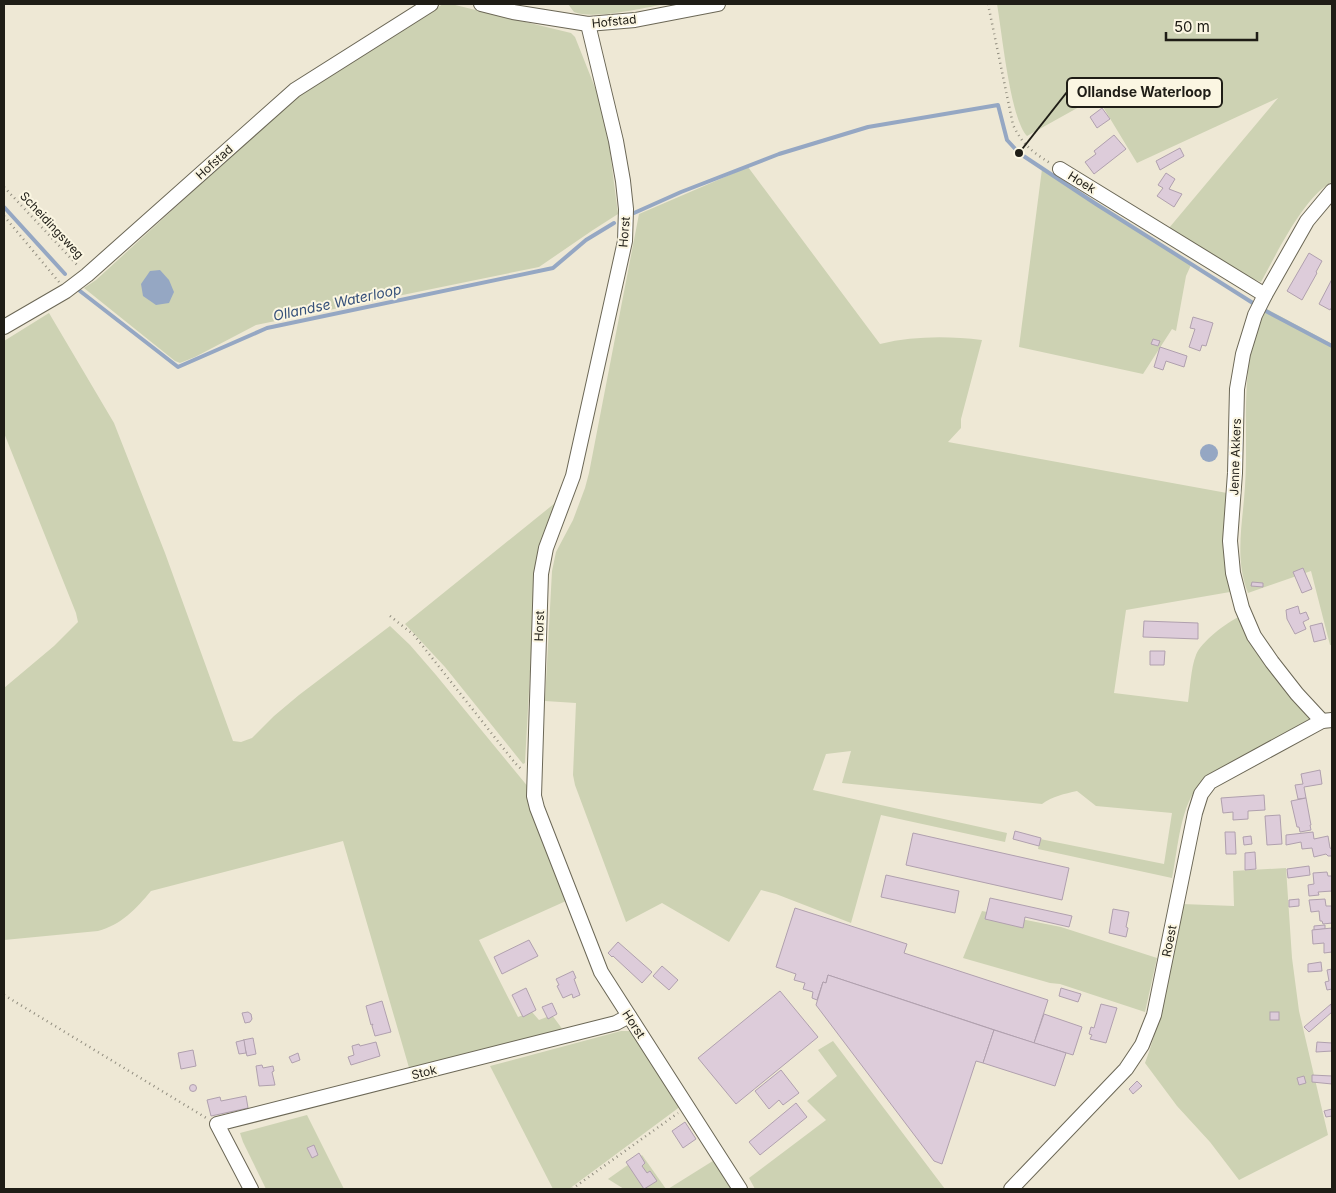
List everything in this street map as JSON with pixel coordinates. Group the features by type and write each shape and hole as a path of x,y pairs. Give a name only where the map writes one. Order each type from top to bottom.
{"street":[{"name":"Hofstad","path":"4,327 66,291 87,275 295,90 431,4"},
{"name":"Hofstad","path":"481,4 513,12 539,9 588,24 635,20 718,4"},
{"name":"Horst","path":"588,24 616,141 623,181 626,209 625,241 573,476 546,548 541,574 534,782 537,808 601,972 740,1189"},
{"name":"Hoek","path":"1060,168 1263,298"},
{"name":"Jenne Akkers","path":"1327,720 1297,694 1254,636 1242,608 1233,573 1230,541 1235,473 1237,389 1243,354 1255,315 1263,298 1307,221 1332,191"},
{"name":"Roest","path":"1011,1189 1126,1069 1142,1045 1154,1015 1194,813 1201,794 1210,782 1327,720"},
{"name":"Stok","path":"217,1124 616,1023 629,1016"},
{"path":"217,1124 251,1189"}],"path":[{"name":"Hoek","path":"988,4 1013,125 1030,151 1060,168"},
{"name":"Scheidingsweg","path":"4,186 87,275"},
{"path":"4,216 66,291"},
{"path":"390,616 414,635 515,763 534,782"},
{"path":"4,995 217,1124"},
{"path":"572,1189 687,1107"}],"green space":[{"path":"443,4 451,4 571,33 575,37 596,90 607,128 618,214 539,267 256,325 180,363 175,361 84,288 96,280 298,95"},
{"path":"568,4 665,4 593,15 574,12"},
{"path":"997,4 1332,4 1332,182 1311,200 1301,213 1261,282 1246,276 1169,228 1278,98 1137,163 1097,97 1027,136 1021,126 1011,94"},
{"path":"748,167 880,344 905,339 956,338 982,340 961,419 961,428 948,442 1227,493 1228,576 1230,592 1126,610 1114,693 1188,702 1193,666 1199,650 1215,633 1239,617 1314,718 1201,783 1188,803 1184,815 1172,878 1038,849 1040,839 1164,864 1172,813 1096,806 1077,791 1054,797 1042,804 842,783 851,751 826,754 813,790 1007,833 1005,842 881,815 851,923 761,890 729,942 662,903 626,922 575,785 573,775 576,703 545,701 552,571 556,552 573,520 589,473 639,214"},
{"path":"1042,169 1191,265 1186,276 1176,331 1172,329 1143,374 1019,347"},
{"path":"1265,308 1332,344 1332,645 1330,645 1311,571 1248,593 1241,567 1240,540 1245,486 1248,373 1251,350"},
{"path":"49,313 114,423 165,553 233,741 241,742 252,738 299,695 390,626 410,645 436,675 529,788 566,901 479,940 518,1017 532,1012 539,1020 552,1015 563,1030 410,1071 343,841 151,891 127,916 114,925 98,931 4,940 4,688 54,646 78,622 4,433 4,341"},
{"path":"560,499 535,580 525,763 523,764 445,667 405,624"},
{"path":"1286,868 1292,958 1299,1011 1328,1135 1239,1180 1210,1142 1177,1106 1145,1063 1162,1005 1182,904 1234,906 1233,871"},
{"path":"982,911 1061,927 1157,958 1145,1012 1060,984 1050,983 963,958"},
{"path":"621,1031 630,1031 635,1036 681,1106 569,1189 553,1189 490,1066"},
{"path":"833,1041 945,1189 755,1189 749,1178 826,1120 807,1101 837,1076 818,1050"},
{"path":"307,1115 344,1189 266,1189 240,1133"},
{"path":"642,1155 666,1189 624,1189 608,1179"},
{"path":"716,1159 734,1189 668,1189"}],"water":[{"path":"160,270 169,280 174,292 169,303 156,305 143,296 141,284 150,271"},
{"path":"1209,444 1215,447 1218,453 1215,459 1209,462 1203,459 1200,453 1203,447"}],"building":[{"path":"1102,108 1110,119 1097,128 1090,117"},
{"path":"1114,135 1126,149 1094,174 1085,162 1096,154 1094,151"},
{"path":"1180,148 1184,156 1160,170 1156,161"},
{"path":"1166,173 1175,179 1169,189 1182,194 1174,207 1157,196 1163,188 1158,185"},
{"path":"1309,253 1322,261 1302,300 1287,291"},
{"path":"1332,279 1332,307 1330,310 1319,304"},
{"path":"1193,317 1213,323 1206,346 1202,345 1200,351 1189,347 1195,329 1190,328"},
{"path":"1153,339 1160,341 1158,346 1151,344"},
{"path":"1160,347 1187,356 1184,367 1166,361 1163,370 1154,367"},
{"path":"1303,568 1312,589 1302,593 1293,572"},
{"path":"1252,582 1263,583 1263,587 1251,586"},
{"path":"1298,606 1300,614 1306,612 1309,619 1303,622 1306,629 1295,634 1287,619 1286,610"},
{"path":"1144,621 1198,623 1198,639 1143,637"},
{"path":"1322,623 1326,639 1314,642 1310,626"},
{"path":"1150,651 1165,651 1164,665 1150,665"},
{"path":"1320,770 1322,784 1304,787 1306,798 1298,799 1295,785 1303,784 1301,774"},
{"path":"1264,795 1265,810 1248,811 1248,819 1233,820 1233,812 1223,813 1221,798"},
{"path":"1306,798 1311,830 1300,832 1291,801"},
{"path":"1280,815 1282,844 1267,845 1265,816"},
{"path":"1015,831 1041,838 1039,846 1013,839"},
{"path":"1225,832 1235,832 1236,854 1226,854"},
{"path":"1313,832 1314,839 1328,836 1332,856 1326,854 1314,857 1312,848 1302,849 1301,842 1286,845 1286,835"},
{"path":"913,833 1069,868 1062,900 906,865"},
{"path":"1251,836 1252,844 1244,845 1243,837"},
{"path":"1255,852 1256,869 1245,870 1245,853"},
{"path":"1309,866 1310,875 1288,878 1287,869"},
{"path":"1327,872 1328,876 1332,876 1332,891 1318,892 1319,895 1309,896 1308,885 1314,884 1313,873"},
{"path":"886,875 959,891 955,913 881,897"},
{"path":"990,898 1072,916 1069,927 1025,917 1023,928 985,919"},
{"path":"1299,899 1299,906 1289,907 1289,900"},
{"path":"1325,899 1326,906 1332,906 1332,923 1323,924 1320,921 1319,911 1311,912 1309,900"},
{"path":"795,908 907,944 904,953 1048,1000 1034,1043 828,975 826,983 823,982 817,1000 812,998 813,992 803,989 805,983 794,980 796,974 776,967"},
{"path":"1113,909 1129,912 1126,937 1109,933"},
{"path":"1325,925 1325,929 1314,930 1314,926"},
{"path":"1332,928 1332,952 1324,953 1324,943 1313,944 1312,930"},
{"path":"529,940 538,956 502,974 494,957"},
{"path":"618,942 652,972 642,983 608,953"},
{"path":"1321,962 1322,971 1308,972 1308,964"},
{"path":"662,966 678,980 669,990 653,976"},
{"path":"1332,969 1332,989 1327,990 1325,982 1329,981 1327,970"},
{"path":"573,971 580,995 573,998 572,994 563,998 556,979"},
{"path":"828,975 994,1030 983,1063 976,1061 942,1164 934,1161 816,1005 823,982 826,983"},
{"path":"526,988 536,1010 523,1017 512,995"},
{"path":"1061,988 1081,994 1078,1002 1059,996"},
{"path":"780,991 818,1037 736,1104 698,1058"},
{"path":"382,1001 391,1032 375,1036 373,1024 371,1025 366,1006"},
{"path":"552,1003 557,1014 548,1019 542,1007"},
{"path":"1101,1004 1117,1008 1106,1043 1090,1039 1092,1035 1089,1034 1091,1027 1094,1028"},
{"path":"1331,1004 1332,1012 1309,1032 1304,1027"},
{"path":"248,1012 251,1014 252,1019 250,1022 245,1023 242,1013"},
{"path":"1270,1012 1279,1012 1279,1020 1270,1020"},
{"path":"1044,1014 1082,1027 1073,1055 1034,1043"},
{"path":"994,1030 1066,1053 1055,1086 983,1063"},
{"path":"253,1038 256,1054 247,1056 243,1040"},
{"path":"244,1040 246,1053 239,1054 236,1042"},
{"path":"376,1042 380,1056 351,1065 348,1057 354,1055 352,1046"},
{"path":"1317,1042 1332,1043 1332,1051 1316,1052"},
{"path":"193,1050 196,1066 181,1069 178,1053"},
{"path":"298,1053 300,1060 292,1063 289,1057"},
{"path":"262,1065 263,1068 273,1066 274,1071 272,1072 275,1085 259,1086 256,1066"},
{"path":"781,1070 799,1093 783,1105 779,1100 769,1109 755,1091"},
{"path":"1312,1075 1332,1076 1332,1084 1312,1082"},
{"path":"1304,1076 1306,1083 1299,1085 1297,1078"},
{"path":"1137,1081 1142,1086 1133,1094 1129,1089"},
{"path":"193,1084 197,1088 193,1092 189,1088"},
{"path":"246,1096 248,1108 211,1116 207,1100 220,1097 221,1101"},
{"path":"796,1103 807,1117 760,1155 749,1142"},
{"path":"1332,1109 1332,1116 1326,1117 1324,1111"},
{"path":"685,1122 696,1139 683,1148 672,1131"},
{"path":"314,1145 318,1155 312,1158 307,1148"},
{"path":"639,1153 645,1163 642,1166 647,1173 650,1171 657,1181 644,1189 626,1162"}],"waterway":[{"name":"Ollandse Waterloop","path":"634,213 681,192 779,154 868,127 998,105 1007,140 1019,153 1256,305"},
{"name":"Ollandse Waterloop","path":"4,207 65,274"},
{"name":"Ollandse Waterloop","path":"80,291 178,367 267,328 553,268 586,240 614,223"},
{"name":"Ollandse Waterloop","path":"1262,309 1332,346"}],"place":[{"name":"Ollandse Waterloop","path":"1019,153"}]}
